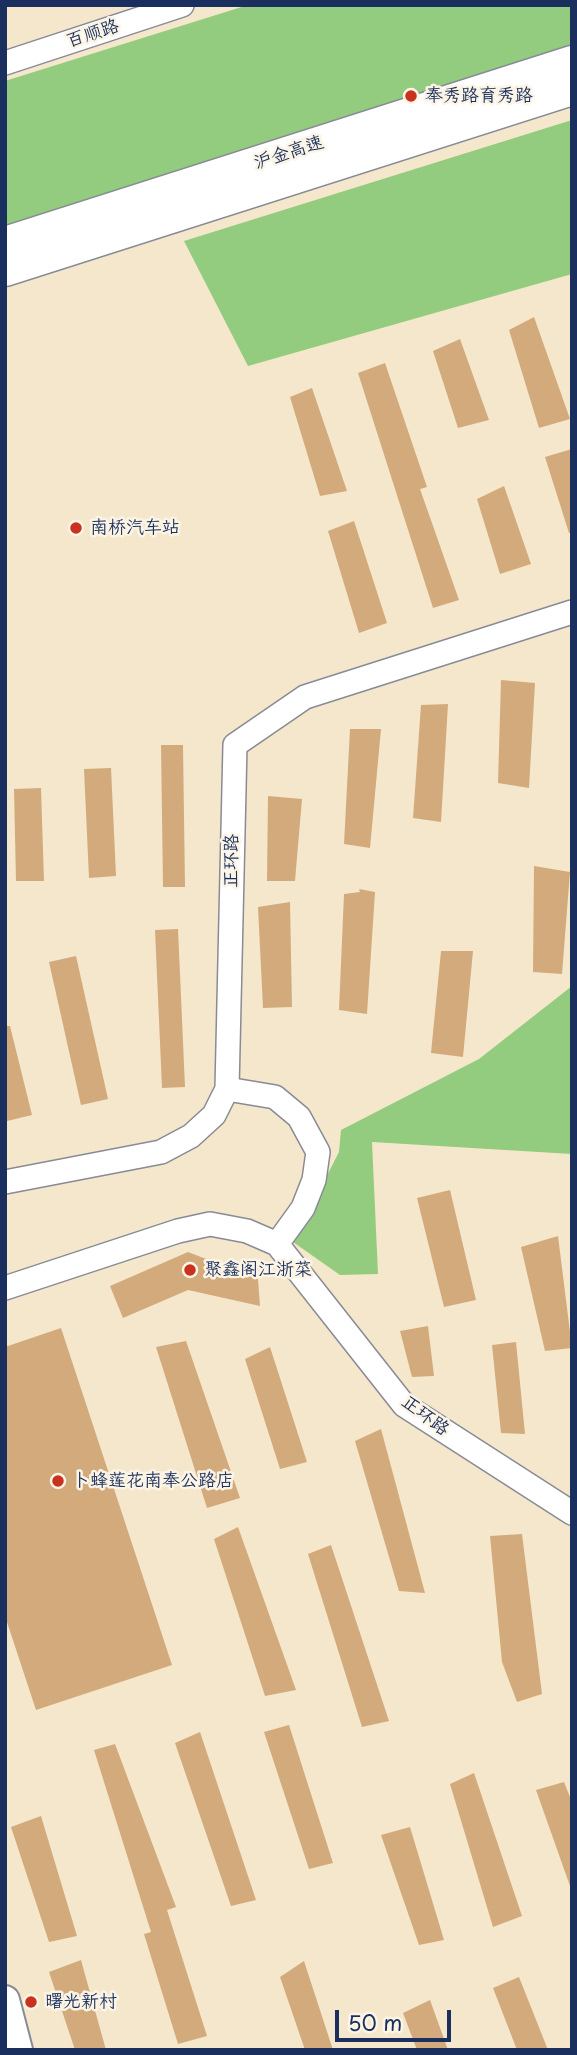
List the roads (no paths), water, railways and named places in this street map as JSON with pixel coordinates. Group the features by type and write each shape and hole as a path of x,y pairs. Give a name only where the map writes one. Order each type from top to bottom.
{"highway":[{"name":"沪金高速","path":"5,243 572,62"},
{"name":"沪金高速","path":"5,270 572,89"}],"main road":[{"path":"5,2000 18,2050"}],"street":[{"name":"百顺路","path":"5,63 182,5"},
{"path":"5,258 572,75"},
{"name":"正环路","path":"228,1089 235,746 305,696 572,612"},
{"path":"5,1182 161,1152 191,1136 214,1115 228,1089 275,1097 299,1117 318,1152 314,1180 303,1208 277,1244"},
{"name":"正环路","path":"5,1288 178,1231 210,1224 247,1231 277,1244 404,1405 572,1513"}],"place":[{"name":"奉秀路育秀路","path":"411,96"},
{"name":"南桥汽车站","path":"76,528"},
{"name":"聚鑫阁江浙菜","path":"190,1270"},
{"name":"卜蜂莲花南奉公路店","path":"58,1481"},
{"name":"曙光新村","path":"31,2002"}]}
